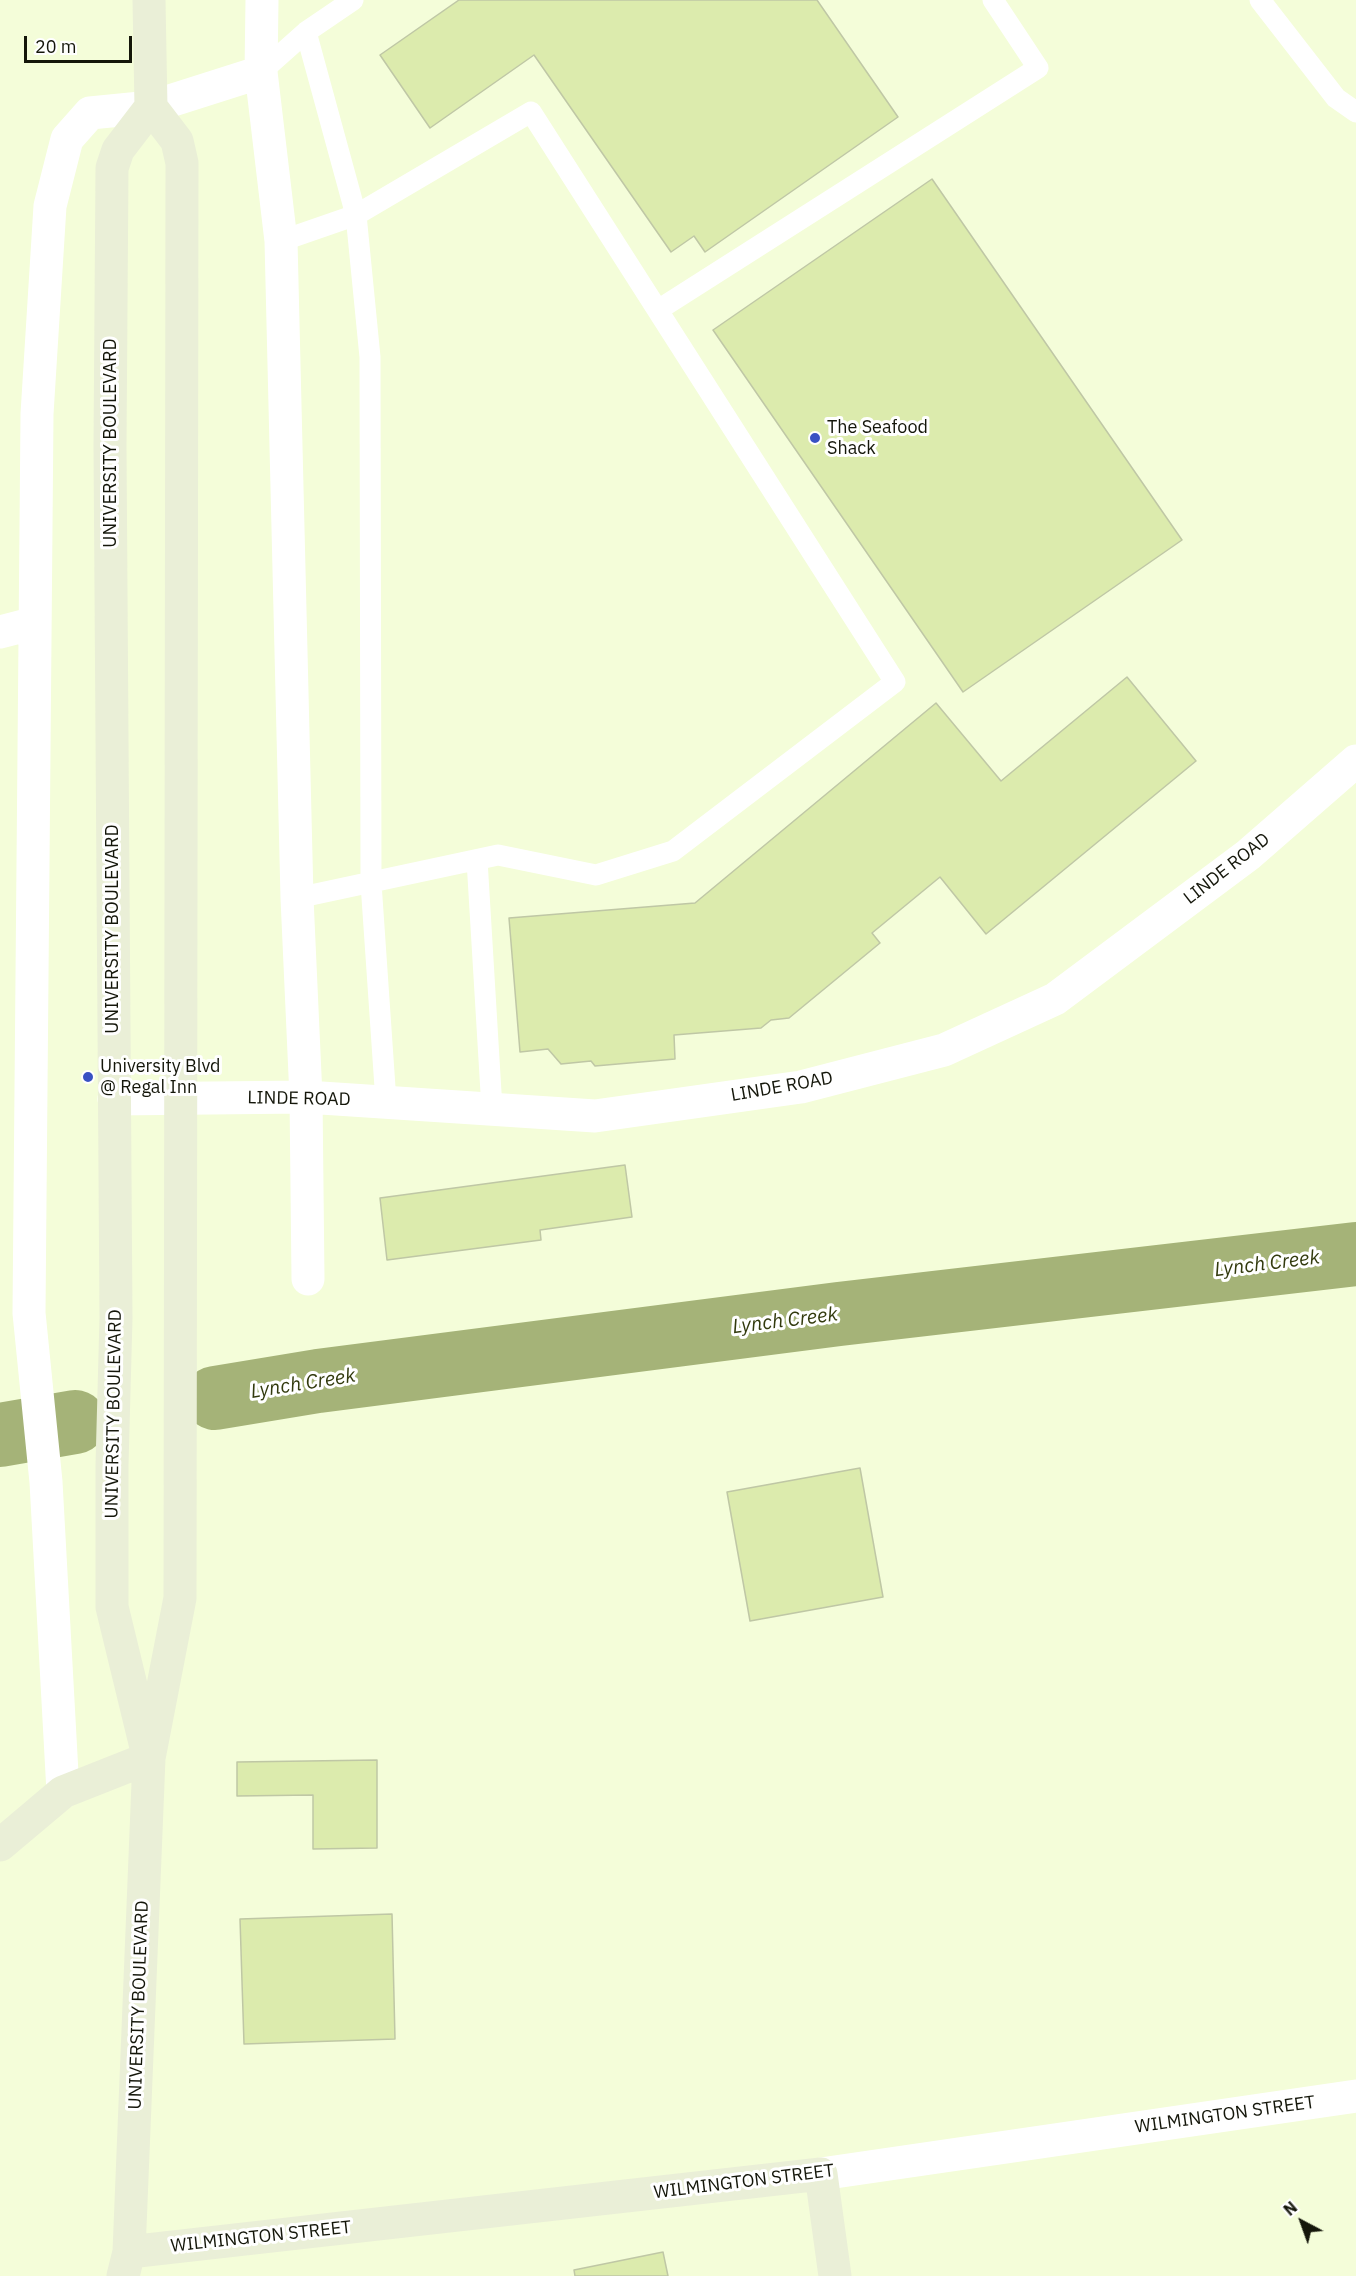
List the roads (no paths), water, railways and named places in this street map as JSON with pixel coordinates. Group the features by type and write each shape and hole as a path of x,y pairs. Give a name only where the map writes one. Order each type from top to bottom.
{"main road":[{"path":"149,0 151,107"},
{"name":"UNIVERSITY BOULEVARD","path":"132,2268 149,1758 180,1598 182,163 177,141 151,107 118,150 112,168 110,470 116,1318 112,1465 112,1607 149,1758"},
{"path":"0,1845 63,1792 149,1758"},
{"path":"821,2174 835,2276"},
{"name":"WILMINGTON STREET","path":"132,2268 821,2174"}],"street":[{"path":"262,0 261,72 281,241 297,898 306,1097 308,1279"},
{"path":"63,1792 45,1482 29,1313 37,414 50,206 67,139 90,113 151,107 261,72"},
{"path":"0,633 35,623"},
{"name":"LINDE ROAD","path":"114,1098 306,1097 595,1116 801,1087 944,1050 1055,999 1248,855 1356,762"},
{"name":"WILMINGTON STREET","path":"821,2174 1356,2096"}],"lane":[{"path":"261,72 306,32 353,0"},
{"path":"658,310 1038,68 993,0"},
{"path":"1260,0 1336,98 1356,112"},
{"path":"306,32 356,215 370,357 371,883 386,1102"},
{"path":"281,241 356,215 531,112 896,682 673,851 596,875 498,855 297,898"},
{"path":"477,860 492,1109"}],"waterway":[{"name":"Lynch Creek","path":"215,1398 318,1381 839,1314 1356,1254"},
{"name":"Lynch Creek","path":"0,1435 75,1422"}],"place":[{"name":"The Seafood Shack","path":"815,438"},
{"name":"University Blvd @ Regal Inn","path":"88,1077"}]}
